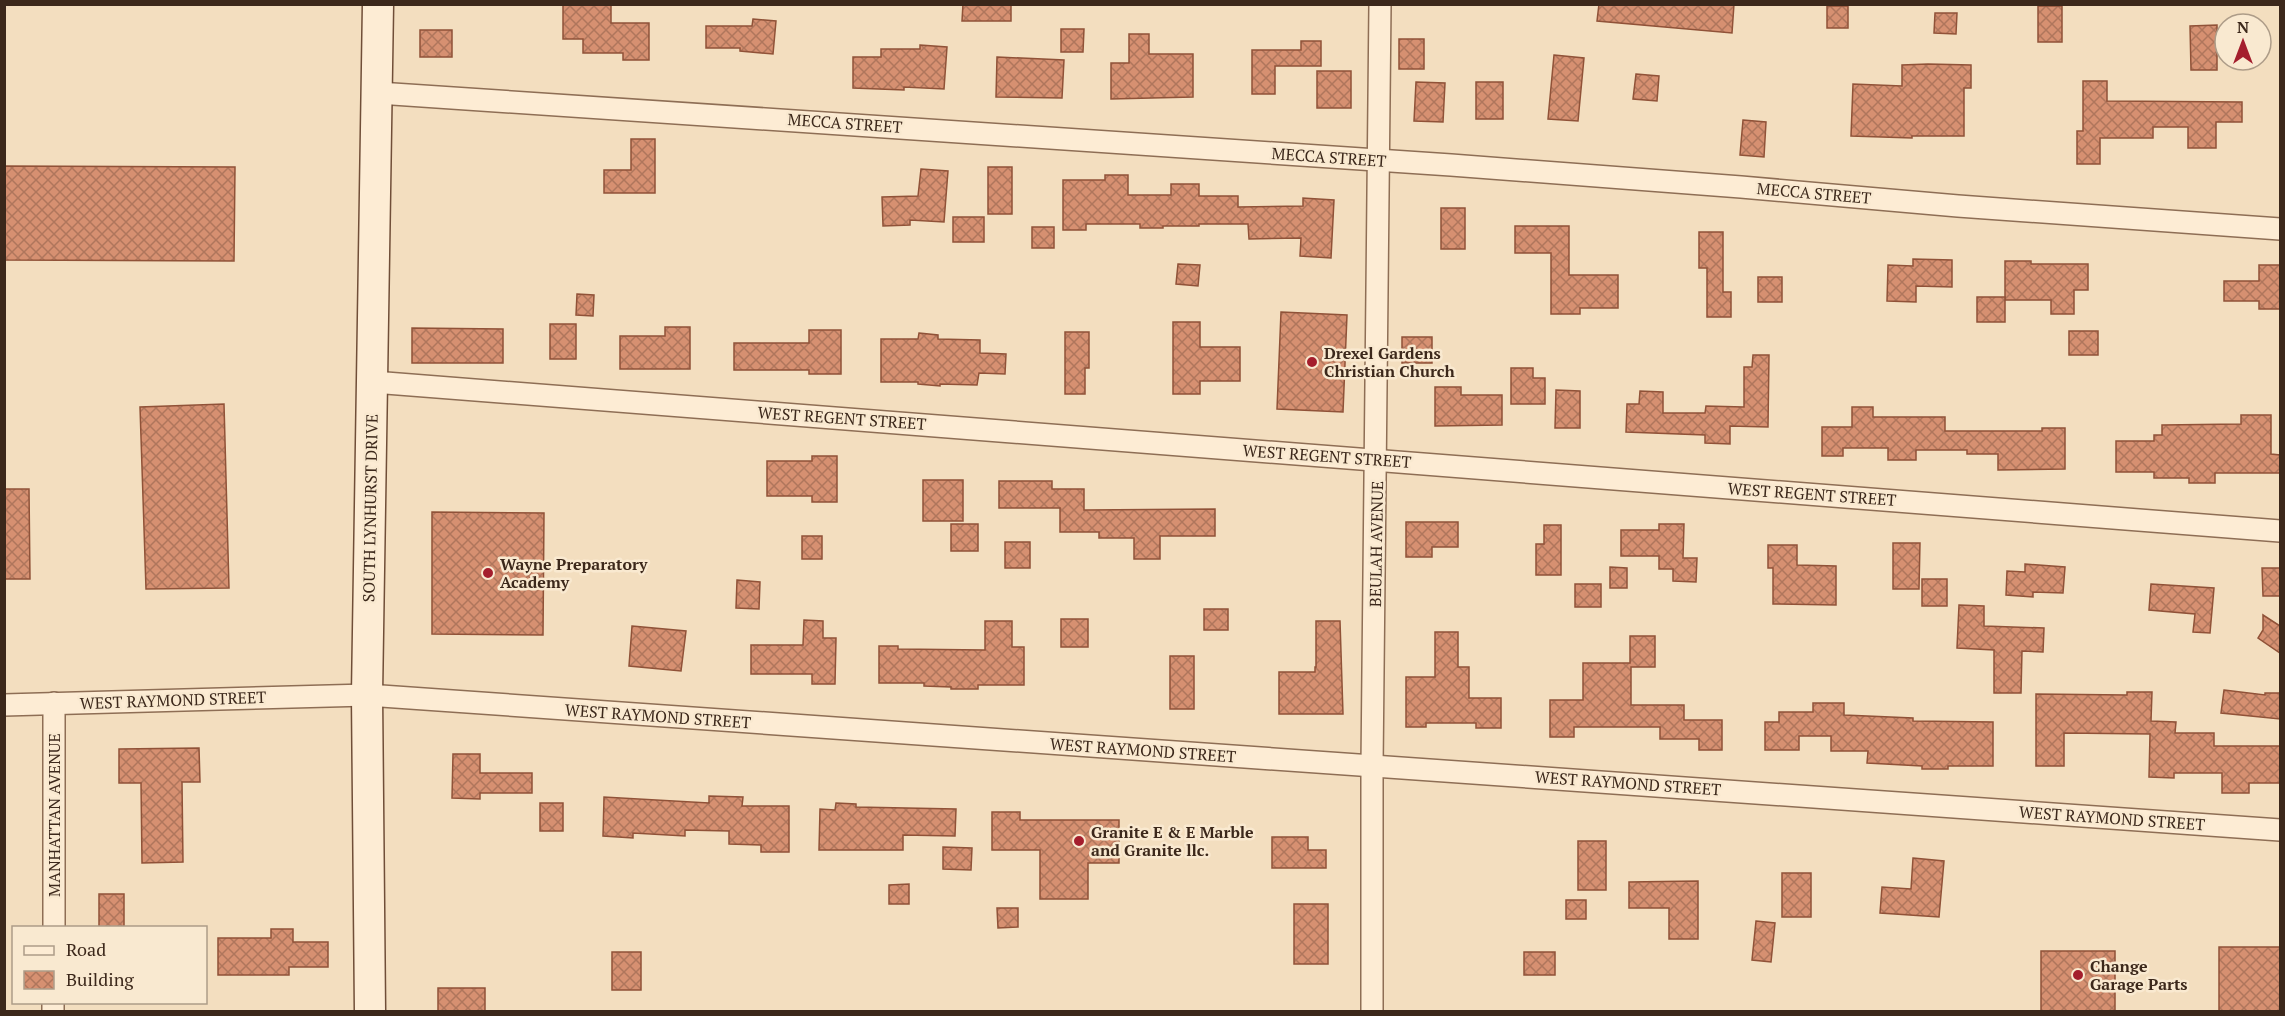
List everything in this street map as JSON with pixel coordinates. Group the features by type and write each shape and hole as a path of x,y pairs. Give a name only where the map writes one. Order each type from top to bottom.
{"main road":[{"name":"SOUTH LYNHURST DRIVE","path":"370,1011 367,695 374,382 378,4"}],"street":[{"name":"BEULAH AVENUE","path":"1372,1011 1372,766 1380,4"},
{"name":"MECCA STREET","path":"378,93 1710,184 1970,207 2280,228"},
{"name":"WEST REGENT STREET","path":"374,382 2280,531"},
{"name":"WEST RAYMOND STREET","path":"4,705 367,695 2280,830"},
{"name":"MANHATTAN AVENUE","path":"54,703 54,926"}],"building":[{"path":"563,4 611,4 611,23 649,23 649,60 623,60 623,53 583,53 583,39 563,39"},
{"path":"963,4 1011,4 1011,21 962,21"},
{"path":"1599,4 1734,4 1732,33 1597,21"},
{"path":"1827,6 1848,6 1848,28 1827,28"},
{"path":"2038,6 2062,6 2062,42 2038,42"},
{"path":"1935,13 1957,13 1956,34 1934,33"},
{"path":"753,19 776,21 773,54 740,51 740,48 706,48 706,26 752,26"},
{"path":"2213,25 2213,70 2191,70 2190,26"},
{"path":"1061,29 1084,29 1083,52 1061,52"},
{"path":"420,30 452,30 452,57 420,57"},
{"path":"1129,34 1149,34 1149,54 1193,54 1193,97 1111,99 1111,63 1129,63"},
{"path":"1399,39 1424,39 1424,69 1399,69"},
{"path":"1301,41 1321,41 1321,66 1275,66 1275,94 1252,94 1252,50 1301,50"},
{"path":"920,45 947,47 944,89 853,88 853,57 881,57 881,49 920,49"},
{"path":"1554,55 1584,58 1578,121 1548,119"},
{"path":"997,57 1064,60 1062,98 996,97"},
{"path":"1902,65 1971,65 1971,88 1964,88 1964,136 1912,136 1912,138 1851,136 1853,84 1902,86"},
{"path":"1317,71 1351,71 1351,108 1317,108"},
{"path":"1636,74 1659,76 1657,101 1633,99"},
{"path":"2083,81 2107,81 2107,101 2242,102 2242,122 2216,122 2216,148 2188,148 2188,127 2153,127 2153,138 2100,138 2100,164 2077,164 2077,131 2083,131"},
{"path":"1416,82 1445,83 1443,122 1414,121"},
{"path":"1476,82 1503,82 1503,119 1476,119"},
{"path":"1743,120 1766,122 1764,157 1740,155"},
{"path":"631,139 655,139 655,193 604,193 604,170 631,170"},
{"path":"4,166 235,167 234,261 4,260"},
{"path":"988,167 1012,167 1012,214 988,214"},
{"path":"921,169 948,171 944,222 910,220 910,225 883,226 882,197 918,196"},
{"path":"1105,175 1128,175 1128,195 1171,195 1171,184 1199,184 1199,196 1238,196 1238,207 1303,206 1303,198 1334,200 1331,258 1300,256 1301,238 1249,239 1248,224 1199,224 1199,226 1140,228 1140,224 1086,224 1086,230 1063,230 1063,180 1105,180"},
{"path":"1441,208 1465,208 1465,249 1441,249"},
{"path":"953,217 984,217 984,242 953,242"},
{"path":"1515,226 1569,226 1569,275 1618,275 1618,308 1580,308 1580,314 1551,314 1551,253 1515,253"},
{"path":"1032,227 1054,227 1054,248 1032,248"},
{"path":"1699,232 1723,232 1723,292 1731,292 1731,317 1707,317 1707,268 1699,268"},
{"path":"1913,259 1952,260 1952,287 1916,286 1916,302 1887,301 1888,265 1913,266"},
{"path":"2005,261 2031,261 2031,264 2088,264 2088,290 2074,290 2074,314 2051,314 2051,300 2005,300"},
{"path":"1178,264 1200,265 1198,286 1176,284"},
{"path":"2259,265 2280,265 2280,309 2259,309 2259,301 2224,301 2224,281 2259,281"},
{"path":"1758,277 1782,277 1782,302 1758,302"},
{"path":"577,294 594,295 593,316 576,315"},
{"path":"1977,297 2005,297 2005,322 1977,322"},
{"name":"Drexel Gardens Christian Church","path":"1281,312 1347,315 1343,412 1277,409"},
{"path":"1173,322 1200,322 1200,347 1240,347 1240,381 1200,381 1200,394 1173,394"},
{"path":"550,324 576,324 576,359 550,359"},
{"path":"665,327 690,327 690,369 620,369 620,336 665,336"},
{"path":"412,328 503,329 503,363 412,363"},
{"path":"809,330 841,330 841,374 809,374 809,370 734,370 734,343 809,343"},
{"path":"2069,331 2098,331 2098,355 2069,355"},
{"path":"1065,332 1089,332 1089,368 1085,368 1085,394 1065,394"},
{"path":"919,333 938,335 938,339 980,340 980,353 1006,354 1005,374 979,373 977,385 940,384 940,386 918,384 918,382 881,382 881,339 918,339"},
{"path":"1402,337 1432,337 1432,363 1402,363"},
{"path":"1753,355 1769,355 1768,427 1730,426 1730,444 1705,443 1705,435 1626,432 1627,404 1639,404 1640,391 1663,392 1663,413 1705,413 1706,406 1744,407 1744,367 1752,367"},
{"path":"1511,368 1533,368 1533,378 1545,378 1545,404 1511,404"},
{"path":"1435,387 1461,387 1461,395 1502,395 1502,425 1435,426"},
{"path":"1556,390 1580,391 1580,428 1555,428"},
{"path":"224,404 229,588 146,589 140,407"},
{"path":"1852,407 1873,407 1873,417 1945,417 1945,431 2042,431 2042,428 2065,428 2065,469 1998,470 1998,454 1967,454 1967,450 1916,450 1916,460 1888,460 1888,448 1843,448 1843,456 1822,456 1822,427 1852,427"},
{"path":"2241,415 2271,415 2271,454 2280,455 2280,473 2215,473 2215,483 2189,483 2189,478 2154,478 2154,472 2116,472 2116,441 2154,441 2154,435 2162,435 2162,425 2241,424"},
{"path":"812,456 837,456 837,502 812,502 812,496 767,496 767,461 812,461"},
{"path":"923,480 963,480 963,521 923,521"},
{"path":"999,481 1052,481 1052,489 1084,489 1084,510 1215,509 1215,536 1160,536 1160,559 1134,559 1134,538 1099,538 1099,532 1060,532 1060,508 999,508"},
{"path":"4,489 29,489 30,579 4,579"},
{"name":"Wayne Preparatory Academy","path":"432,512 544,513 543,635 432,634"},
{"path":"1406,522 1458,522 1458,547 1432,547 1432,557 1406,557"},
{"path":"951,524 978,524 978,551 951,551"},
{"path":"1659,524 1684,524 1683,558 1697,558 1696,582 1673,581 1673,569 1659,569 1659,556 1621,556 1621,530 1659,530"},
{"path":"1544,525 1561,525 1561,575 1536,575 1536,544 1544,544"},
{"path":"802,536 822,536 822,559 802,559"},
{"path":"1005,542 1030,542 1030,568 1005,568"},
{"path":"1893,543 1920,543 1919,589 1893,589"},
{"path":"1768,545 1797,545 1797,565 1836,566 1836,605 1773,604 1773,568 1768,568"},
{"path":"2025,564 2065,567 2063,593 2033,592 2033,597 2006,595 2007,571 2025,572"},
{"path":"1610,567 1627,568 1627,588 1610,588"},
{"path":"2262,568 2280,568 2280,596 2263,596"},
{"path":"1922,579 1947,579 1947,606 1922,606"},
{"path":"737,580 760,582 759,609 736,608"},
{"path":"1575,584 1601,584 1601,607 1575,607"},
{"path":"2151,584 2214,588 2210,633 2193,632 2195,614 2149,610"},
{"path":"1959,605 1984,606 1984,626 2044,628 2043,652 2022,651 2021,693 1994,693 1994,650 1957,648"},
{"path":"1204,609 1228,609 1228,630 1204,630"},
{"path":"2263,615 2280,626 2280,653 2258,638 2263,630"},
{"path":"1061,619 1088,619 1088,647 1061,647"},
{"path":"804,620 823,621 823,638 836,638 835,684 812,684 812,674 751,674 751,645 803,645"},
{"path":"985,621 1012,621 1012,647 1024,647 1024,685 978,685 978,689 951,689 951,687 924,686 924,683 879,683 879,646 898,646 898,649 985,650"},
{"path":"1316,621 1340,621 1343,714 1279,714 1279,672 1315,672"},
{"path":"632,626 686,631 681,671 629,666"},
{"path":"1435,632 1458,632 1458,667 1469,667 1469,698 1501,698 1501,728 1476,728 1476,723 1426,723 1426,727 1406,727 1406,677 1435,677"},
{"path":"1630,636 1655,636 1655,667 1631,667 1631,705 1684,705 1684,720 1722,720 1722,750 1699,750 1699,739 1660,739 1660,727 1574,727 1574,737 1550,737 1550,700 1583,700 1583,663 1630,663"},
{"path":"1170,656 1194,656 1194,709 1170,709"},
{"path":"2224,690 2265,695 2265,693 2280,693 2280,719 2221,713"},
{"path":"2127,692 2152,692 2151,721 2176,722 2175,733 2214,733 2214,746 2280,746 2280,783 2249,783 2249,793 2222,793 2222,773 2174,773 2174,778 2149,777 2150,734 2064,733 2064,766 2036,766 2036,694 2127,695"},
{"path":"1813,703 1844,703 1844,715 1913,718 1913,721 1993,722 1993,766 1948,766 1948,769 1922,769 1922,766 1867,763 1868,751 1831,751 1831,736 1799,736 1799,750 1765,750 1765,722 1779,722 1779,712 1813,712"},
{"path":"199,748 200,782 182,782 183,862 142,863 141,783 119,783 119,749"},
{"path":"453,754 480,754 480,773 532,773 532,793 480,793 480,799 452,798"},
{"path":"709,796 743,797 742,806 789,806 789,852 761,852 761,845 729,844 729,831 685,830 685,836 633,833 633,838 603,836 604,797 709,803"},
{"path":"540,803 563,803 563,831 540,831"},
{"path":"836,803 856,804 856,807 956,809 955,836 903,835 903,850 819,850 820,809 835,810"},
{"name":"Granite E & E Marble and Granite llc.","path":"992,812 1020,812 1020,820 1119,820 1119,863 1088,863 1088,899 1040,899 1040,850 992,850"},
{"path":"1272,837 1308,837 1308,850 1326,850 1326,868 1272,868"},
{"path":"1578,841 1606,841 1606,890 1578,890"},
{"path":"943,847 972,848 971,870 943,869"},
{"path":"1913,858 1944,861 1939,917 1880,913 1882,887 1911,889"},
{"path":"1782,873 1811,873 1811,917 1782,917"},
{"path":"1698,881 1698,939 1669,939 1669,908 1629,908 1629,882"},
{"path":"909,884 909,904 889,904 889,885"},
{"path":"99,894 124,894 124,926 99,926"},
{"path":"1566,900 1586,900 1586,919 1566,919"},
{"path":"1294,904 1328,904 1328,964 1294,964"},
{"path":"997,908 1018,908 1018,927 998,928"},
{"path":"1756,921 1775,923 1771,962 1752,960"},
{"path":"271,929 293,929 293,942 328,942 328,967 289,967 289,975 218,975 218,938 271,938"},
{"path":"2219,947 2280,947 2280,1011 2219,1011"},
{"name":"Change Garage Parts","path":"2041,951 2115,951 2115,1011 2041,1011"},
{"path":"612,952 641,952 641,990 612,990"},
{"path":"1524,952 1555,952 1555,975 1524,975"},
{"path":"438,988 485,988 485,1011 438,1011"}],"place":[{"name":"Drexel Gardens Christian Church","path":"1312,362"},
{"name":"Wayne Preparatory Academy","path":"488,573"},
{"name":"Granite E & E Marble and Granite llc.","path":"1079,841"},
{"name":"Change Garage Parts","path":"2078,975"}]}
